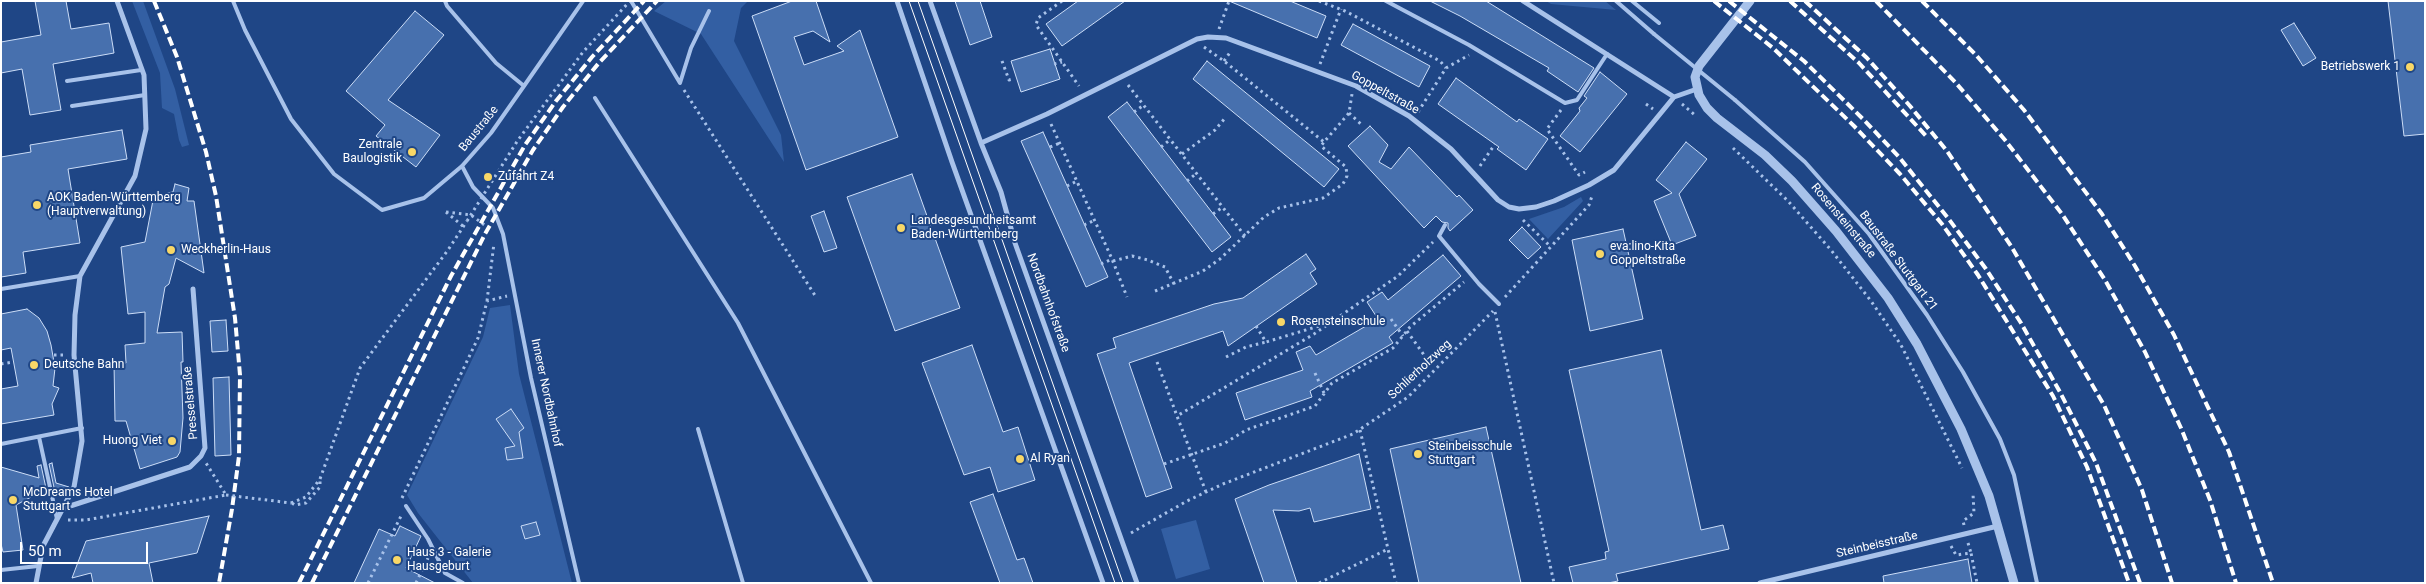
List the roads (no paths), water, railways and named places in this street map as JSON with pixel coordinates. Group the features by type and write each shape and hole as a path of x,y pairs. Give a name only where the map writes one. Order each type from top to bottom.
{"street":[{"path":"36,583 43,546 74,487 82,441 74,355 75,315 80,276 135,176 146,129 144,75 117,1"},
{"path":"897,1 952,162 1103,583"},
{"name":"Nordbahnhofstraße","path":"930,1 981,143 1001,192 1018,250 1136,583"},
{"path":"1523,1 1674,97 1697,89 1696,77 1699,66 1750,1"},
{"name":"Goppeltstraße","path":"981,143 1047,114 1196,40 1216,37 1238,42 1356,86 1414,119 1450,149 1498,200 1509,207 1536,207 1590,185 1614,170 1674,97"},
{"name":"Rosensteinstraße","path":"1697,89 1702,101 1712,113 1765,155 1805,195 1836,231 1888,298 1917,344 1944,393 1977,466 1998,526 2014,583"},
{"name":"Presselstraße","path":"63,508 190,467 202,456 205,448 193,289"},
{"name":"Steinbeisstraße","path":"1760,583 1998,526"}],"lane":[{"path":"233,1 245,30 290,119 334,174 382,210 424,198 462,166"},
{"path":"445,1 446,6 496,63 524,86 583,1"},
{"path":"630,1 680,83 691,48 709,11"},
{"path":"1386,1 1478,50 1565,103 1577,100 1607,54"},
{"name":"Baustraße Stuttgart 21","path":"1616,1 1735,100 1805,162 1869,234 1927,315 1963,372 2000,439 2014,475 2037,583"},
{"path":"1632,1 1659,23"},
{"path":"67,82 141,70"},
{"name":"Baustraße","path":"493,208 473,187 462,166 491,133 524,86"},
{"path":"72,106 144,95"},
{"path":"595,98 738,323 871,583"},
{"name":"Innerer Nordbahnhof","path":"493,208 503,234 531,378 579,583"},
{"path":"1445,225 1439,236 1500,304"},
{"path":"1,289 80,276"},
{"path":"1,444 82,428"},
{"path":"698,429 743,583"},
{"path":"39,436 57,519"},
{"path":"406,506 445,572 463,583"},
{"path":"1,570 38,566"}],"tram line":[{"path":"909,1 1115,583"},
{"path":"918,1 1123,583"}],"railway":[{"path":"154,1 177,57 206,152 216,196 235,318 240,375 239,456 219,583"},
{"path":"299,583 451,276 525,145 556,101 592,57 644,1"},
{"path":"312,583 485,234 533,150 563,107 598,64 657,1"},
{"path":"1714,1 1773,48 1854,126 1900,174 1942,224 1978,275 2053,396 2087,467 2129,583"},
{"path":"1729,1 1804,61 1865,121 1899,157 1986,269 2021,323 2060,392 2096,463 2140,583"},
{"path":"1790,1 1859,63 1927,137"},
{"path":"1805,1 1867,58 1910,106 1947,151 2011,246 2104,405 2142,490 2172,583"},
{"path":"1876,1 1956,83 2005,140 2062,214 2105,280 2145,352 2181,428 2210,500 2236,583"},
{"path":"1922,1 1976,55 2024,110 2102,214 2135,266 2174,335 2229,452 2273,583"}],"place":[{"name":"Betriebswerk 1","path":"2410,67"},
{"name":"Zentrale Baulogistik","path":"412,152"},
{"name":"Zufahrt Z4","path":"488,177"},
{"name":"AOK Baden-Württemberg (Hauptverwaltung)","path":"37,205"},
{"name":"Landesgesundheitsamt Baden-Württemberg","path":"901,228"},
{"name":"Weckherlin-Haus","path":"171,250"},
{"name":"eva:lino-Kita Goppeltstraße","path":"1600,254"},
{"name":"Rosensteinschule","path":"1281,322"},
{"name":"Deutsche Bahn","path":"34,365"},
{"name":"Huong Viet","path":"172,441"},
{"name":"Steinbeisschule Stuttgart","path":"1418,454"},
{"name":"Al Ryan","path":"1020,459"},
{"name":"McDreams Hotel Stuttgart","path":"13,500"},
{"name":"Haus 3 - Galerie Hausgeburt","path":"397,560"}]}
